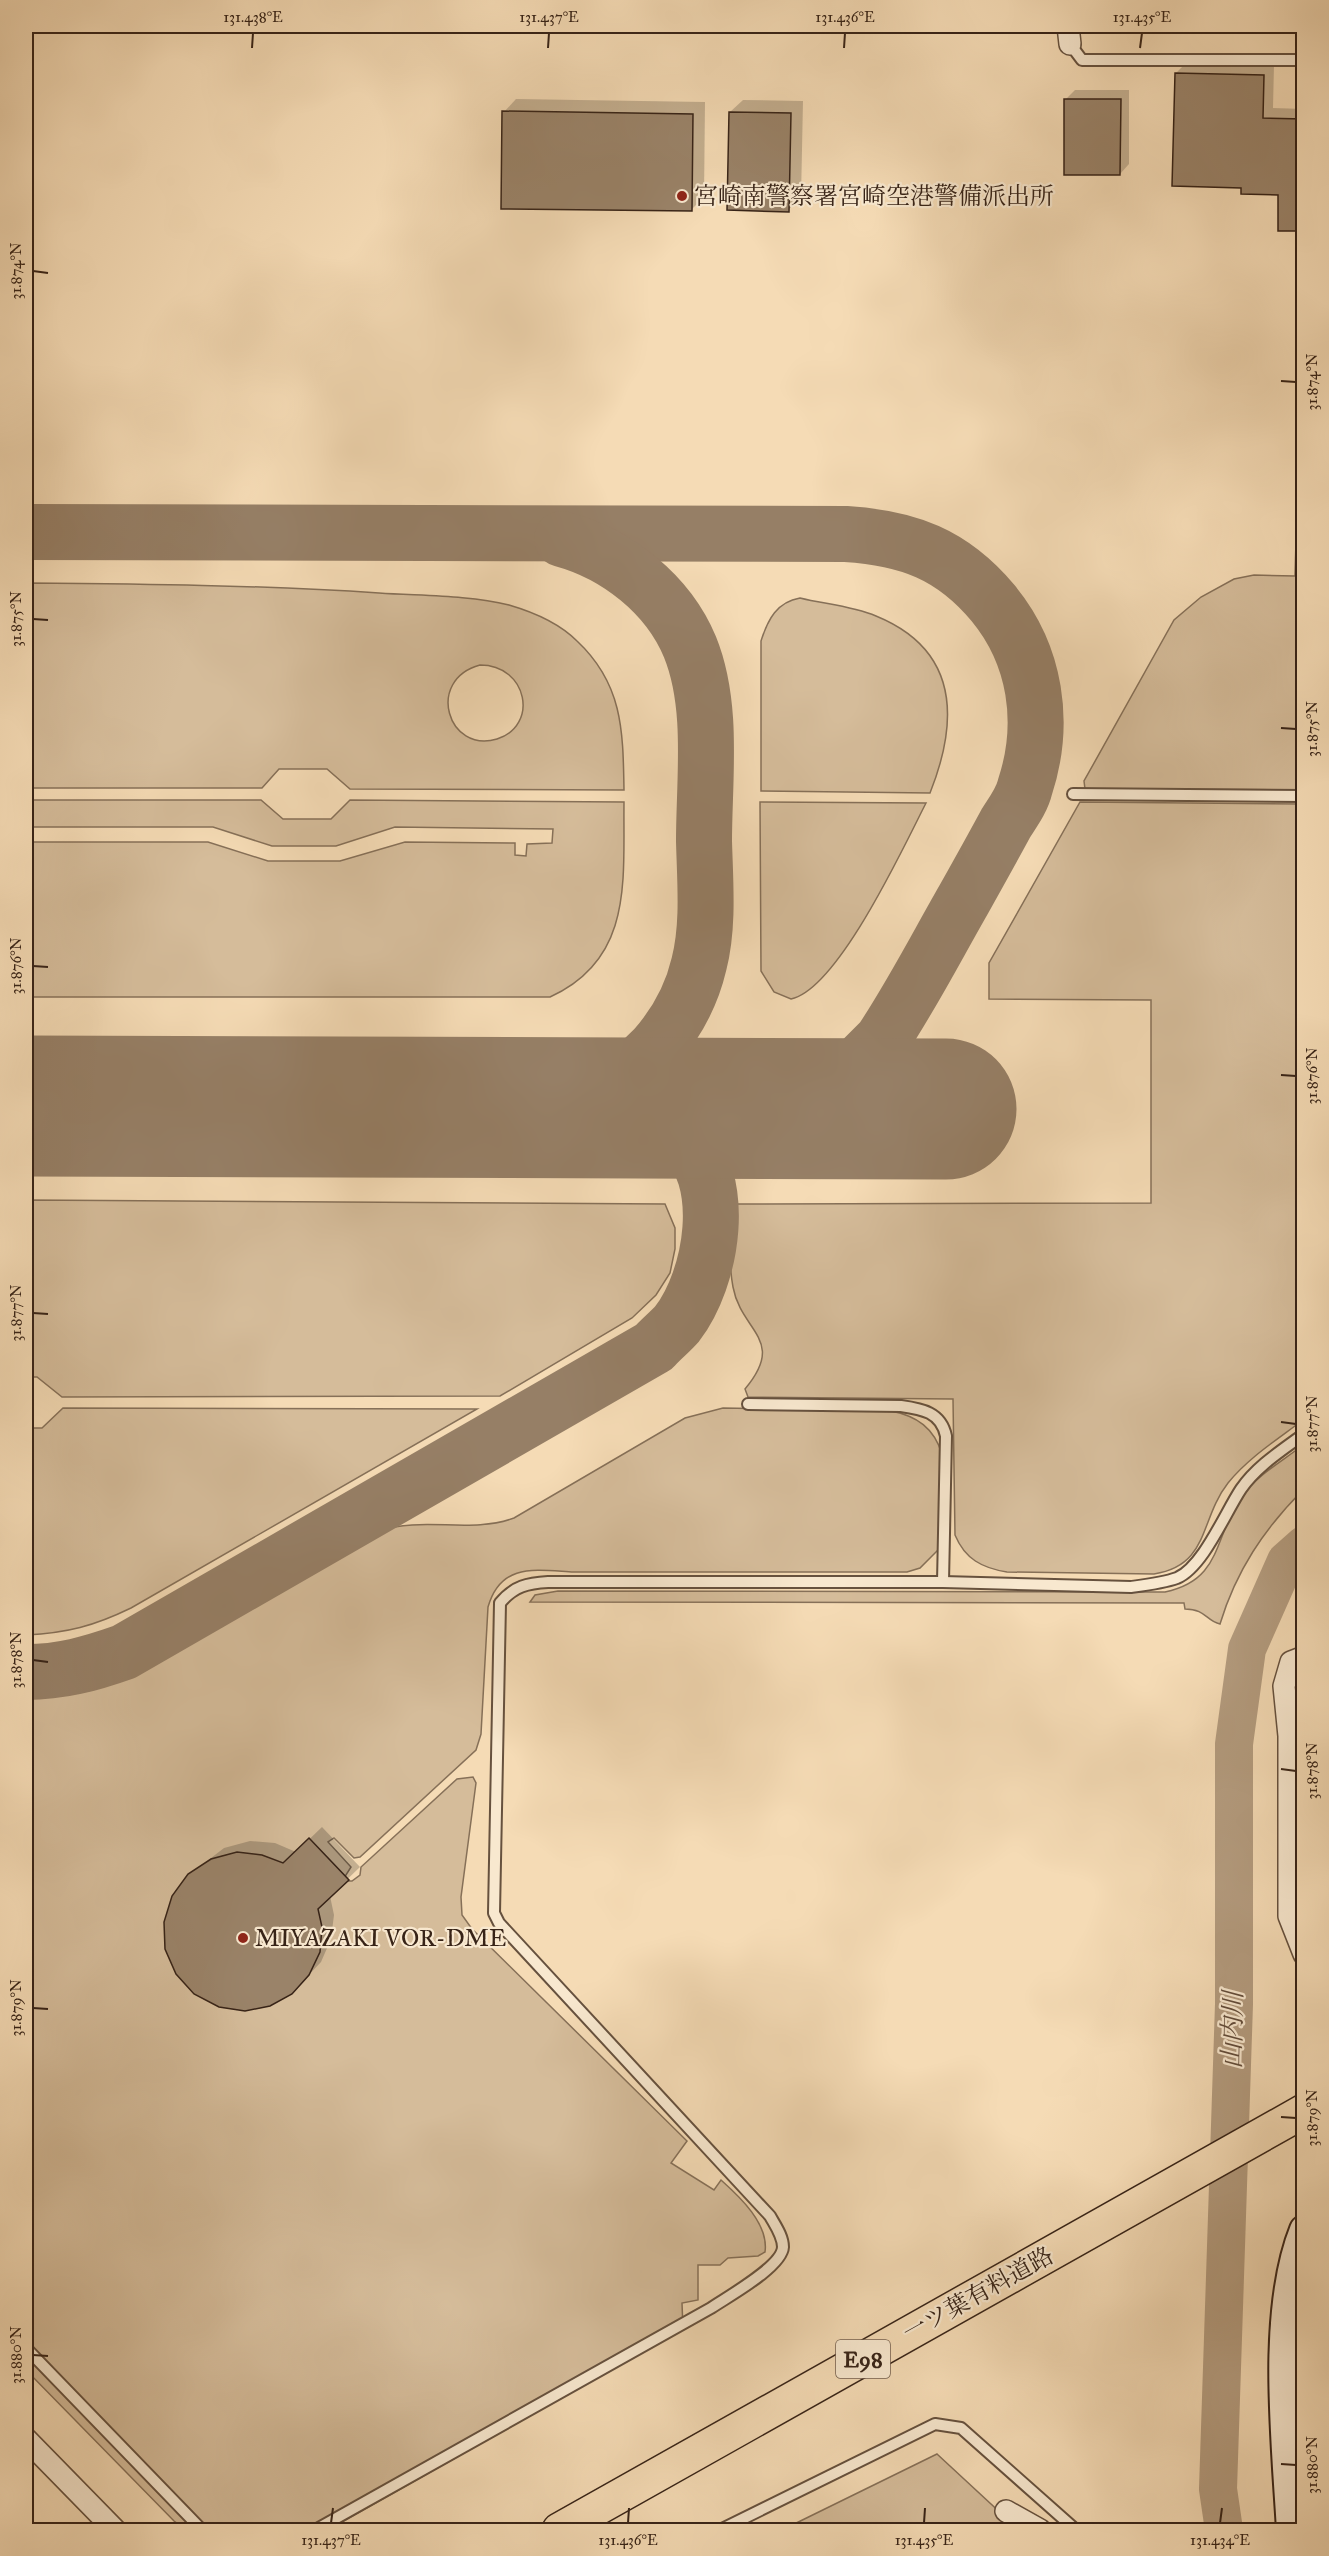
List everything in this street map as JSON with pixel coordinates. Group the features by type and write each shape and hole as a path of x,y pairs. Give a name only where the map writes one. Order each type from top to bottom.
{"main road":[{"name":"一ツ葉有料道路","path":"559,2530 1293,2117"}],"street":[{"path":"1304,1657 1291,1662 1284,1686 1289,1737 1289,1916 1304,1954"},
{"path":"1291,2530 1285,2430 1287,2306 1294,2253 1304,2230"},
{"path":"26,2439 115,2530"},
{"path":"1006,2511 1040,2530"}],"lane":[{"path":"694,26 777,26"},
{"path":"1069,35 1082,60 1304,60"},
{"path":"1072,794 1304,796"},
{"path":"748,1404 901,1406 923,1409 935,1415 943,1424 946,1436 943,1582"},
{"path":"315,2530 711,2308 767,2269 783,2248 780,2234 770,2216 498,1923 494,1913 500,1603 509,1592 528,1583 548,1582 943,1582 1131,1587 1179,1577 1195,1563 1242,1487 1264,1463 1304,1434"},
{"path":"26,2348 202,2530"},
{"path":"720,2530 935,2424 961,2428 1076,2530"}],"shaded area":[{"path":"1297,505 1303,505 1303,790 1085,789 1084,781 1174,620 1201,597 1234,579 1254,575 1295,576"},
{"path":"26,583 291,588 461,598 509,605 554,624 577,641 592,657 612,691 621,728 623,748 624,790 350,789 327,769 279,769 262,788 26,788","holes":["480,665 496,668 509,675 518,685 523,710 519,722 510,732 497,739 480,741 466,736 456,726 449,713 448,699 453,685 463,673"]},
{"path":"800,598 848,607 876,616 903,630 924,648 937,668 945,690 948,714 939,766 930,793 761,791 761,641 774,613 785,603"},
{"path":"26,800 261,800 283,819 331,819 350,800 624,802 624,860 618,914 610,939 597,961 577,981 550,997 26,997 26,842 208,842 268,861 340,861 405,842 515,843 515,855 526,856 527,844 552,843 553,829 395,827 336,846 272,846 213,827 26,827"},
{"path":"760,802 926,803 886,882 848,944 829,970 809,990 791,999 774,992 761,971"},
{"path":"1080,802 1303,804 1303,1420 1254,1457 1228,1483 1219,1497 1201,1539 1185,1561 1172,1569 1154,1574 1007,1572 982,1565 969,1556 955,1535 953,1399 748,1397 745,1389 757,1372 762,1358 762,1347 738,1302 730,1266 731,1204 1151,1203 1151,1000 989,999 989,963"},
{"path":"26,1200 665,1204 675,1228 675,1249 670,1273 656,1295 632,1318 500,1396 62,1397 37,1377 26,1377"},
{"path":"63,1408 477,1409 131,1608 80,1628 26,1635 26,1428 42,1428"},
{"path":"723,1408 891,1411 916,1420 929,1430 942,1454 939,1549 920,1568 907,1572 534,1570 511,1576 494,1592 488,1607 481,1734 476,1750 360,1857 354,1858 334,1838 328,1842 351,1867 344,1878 345,1881 352,1881 360,1875 361,1867 457,1779 473,1777 476,1783 461,1897 462,1915 472,1929 687,2141 671,2163 714,2190 721,2180 736,2194 758,2221 765,2242 765,2252 758,2256 728,2258 720,2265 698,2265 698,2300 682,2303 683,2329 328,2530 187,2530 174,2521 26,2370 26,1692 90,1686 117,1677 379,1531 413,1525 481,1525 514,1518 685,1418"},
{"path":"1303,1445 1303,1490 1276,1520 1253,1552 1234,1586 1220,1624 1202,1613 1185,1609 1184,1603 530,1602 535,1595 558,1591 1165,1592 1184,1586 1197,1578 1214,1555 1233,1511 1248,1488"},
{"path":"937,2454 1019,2530 782,2530"}],"building":[{"path":"1175,73 1264,75 1263,118 1304,119 1304,231 1278,231 1278,195 1241,194 1241,188 1172,186"},
{"path":"1064,99 1121,99 1120,175 1064,175"},
{"path":"502,111 693,114 692,211 501,209"},
{"path":"729,112 791,113 789,212 727,210"},
{"name":"MIYAZAKI VOR-DME","path":"309,1838 349,1880 318,1909 322,1927 320,1952 309,1975 292,1994 270,2006 245,2011 219,2007 194,1994 176,1974 165,1949 164,1922 172,1896 188,1874 211,1859 237,1852 262,1855 283,1863"}],"waterway":[{"name":"山内川","path":"1224,2530 1218,2489 1234,2004 1234,1744 1247,1649 1286,1561 1304,1545"}],"taxiway":[{"path":"26,532 846,534 868,536 909,545 945,561 961,572 993,603 1008,623 1028,667 1033,690 1035,739 1024,792 914,988 882,1040 849,1073 817,1090 763,1106"},
{"path":"530,1108 581,1095 597,1088 628,1071 655,1048 676,1019 688,997 699,964 705,918 705,718 702,693 690,647 668,610 638,579 602,555 562,539"},
{"path":"26,1672 51,1671 124,1652 654,1347 677,1324 689,1305 699,1282 707,1256 710,1202 706,1177 696,1154 680,1136 651,1118 618,1107"}],"runway":[{"path":"26,1106 946,1109"}],"place":[{"name":"宮崎南警察署宮崎空港警備派出所","path":"682,196"},
{"name":"MIYAZAKI VOR-DME","path":"243,1938"}]}
